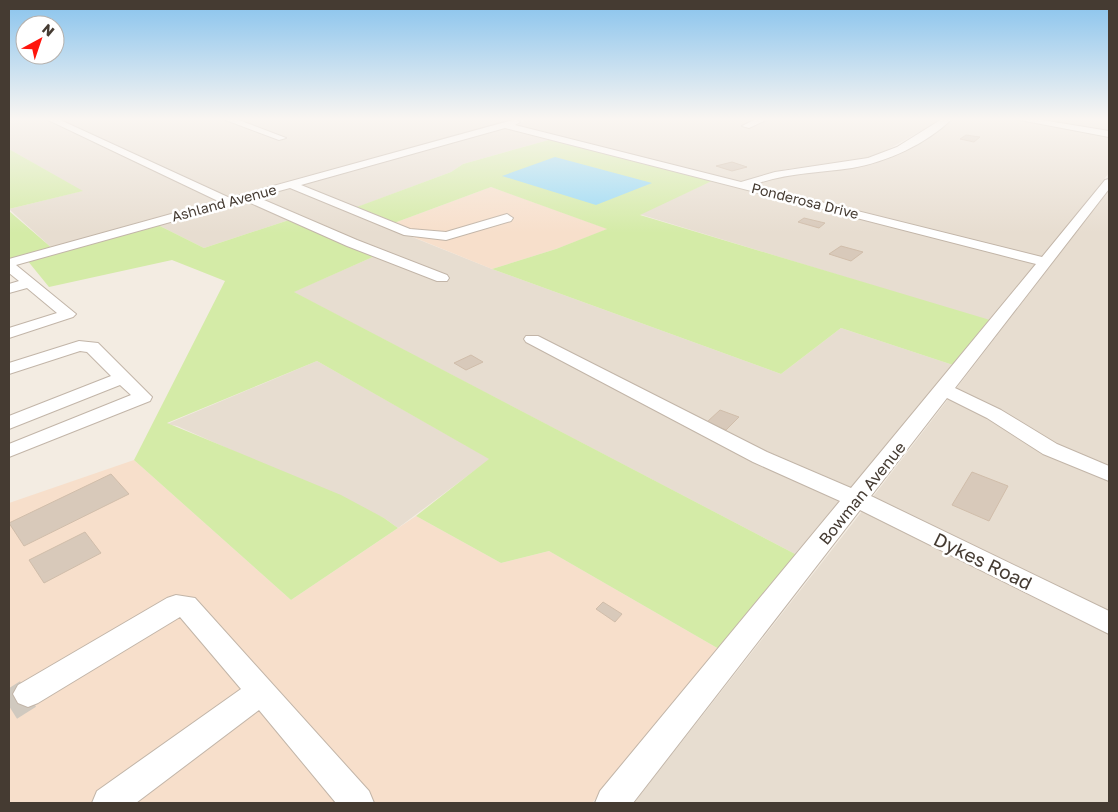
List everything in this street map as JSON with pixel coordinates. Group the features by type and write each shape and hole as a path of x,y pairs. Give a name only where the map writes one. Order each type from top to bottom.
{"street":[{"path":"132,157 229,202"},
{"name":"Ashland Avenue","path":"9,264 391,157"},
{"name":"Ponderosa Drive","path":"631,157 1046,262"},
{"path":"742,185 780,172 858,164 882,157"},
{"name":"Bowman Avenue","path":"612,803 1109,182"},
{"path":"291,185 408,232 446,236 507,218"},
{"path":"9,289 29,283 68,314 9,333"},
{"name":"Dykes Road","path":"532,339 760,457 857,499 1109,623"},
{"path":"9,369 79,346 92,347 143,397 9,451"},
{"path":"9,423 122,378"},
{"path":"944,390 994,414 1050,449 1109,474"},
{"path":"28,694 176,606 186,606 358,803"},
{"path":"109,803 261,691"}],"lane":[{"path":"247,197 352,243 442,278"},
{"path":"9,264 29,283"}],"shaded area":[{"path":"23,157 124,157 220,202 53,249 9,209 82,191"},
{"path":"140,157 384,157 232,199"},
{"path":"397,157 488,157 463,164 451,172 347,211 492,269 781,374 841,328 953,365 797,555 293,292 375,256 289,220 204,248 156,224"},
{"path":"637,157 874,157 840,164 786,169 741,183"},
{"path":"876,157 1109,157 1109,173 1041,258 750,185 783,174 845,167"},
{"path":"714,180 1038,262 989,321 639,214"},
{"path":"491,187 608,229 556,249 492,269 386,226"},
{"path":"1109,190 1109,613 872,498"},
{"path":"317,361 490,459 398,528 384,518 177,426 167,424"},
{"path":"134,460 291,600 416,516 501,563 549,551 719,649 592,803 9,803 9,503"},
{"path":"863,510 1109,634 1109,803 634,803"}],"green space":[{"path":"9,157 23,157 83,191 9,209"},
{"path":"488,157 623,157 714,180 640,215 990,320 953,365 841,328 781,374 492,269 556,249 607,229 491,187 386,226 346,211 451,172 463,164"},
{"path":"9,211 53,249 9,261"},
{"path":"289,220 375,256 294,292 797,555 719,649 549,551 501,563 416,516 489,459 317,361 167,423 341,495 384,518 398,528 291,600 134,460 225,281 172,260 49,287 27,260 156,224 204,248"}],"water":[{"path":"555,157 652,183 596,205 502,176"}],"building":[{"path":"732,162 747,167 732,171 716,166"},
{"path":"804,218 825,223 819,228 798,222"},
{"path":"841,246 863,252 851,261 829,254"},
{"path":"471,355 483,362 466,370 454,363"},
{"path":"720,410 739,417 726,430 707,422"},
{"path":"972,472 1008,486 989,521 952,505"},
{"path":"111,474 129,494 24,546 9,523"},
{"path":"85,532 101,553 44,583 29,560"},
{"path":"603,602 622,614 615,622 596,609"}],"tunnel":[{"path":"9,706 28,694"}]}
